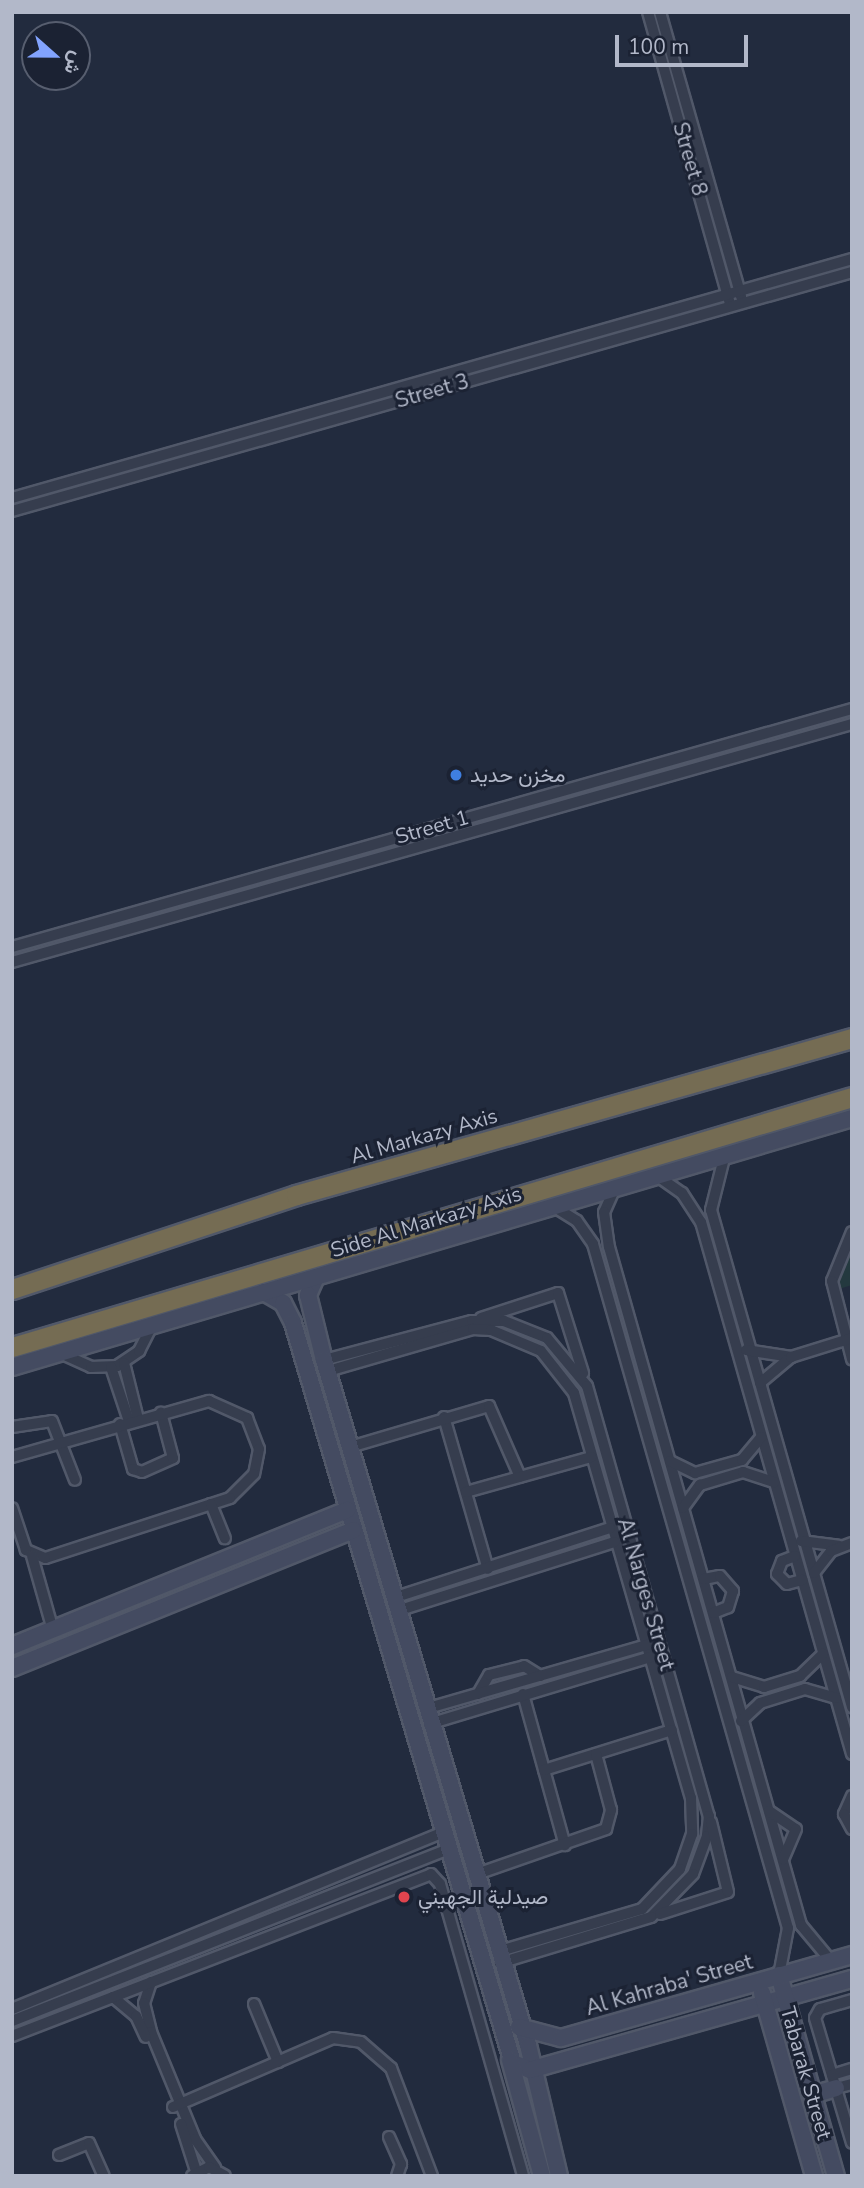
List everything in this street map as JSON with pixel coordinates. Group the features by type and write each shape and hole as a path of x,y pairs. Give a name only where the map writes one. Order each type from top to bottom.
{"highway":[{"name":"Al Markazy Axis","path":"12,1289 296,1195 852,1038"},
{"path":"12,1347 852,1097"}],"street":[{"name":"Street 8","path":"648,12 736,300"},
{"name":"Street 8","path":"660,12 736,300"},
{"name":"Street 3","path":"12,511 736,300 808,278 852,260"},
{"name":"Street 3","path":"808,278 852,272"},
{"name":"Street 3","path":"12,498 736,300"},
{"name":"Street 1","path":"12,947 852,709"},
{"name":"Street 1","path":"12,962 852,724"},
{"path":"337,854 340,867"},
{"name":"Side Al Markazy Axis","path":"12,1367 852,1118"},
{"path":"725,1154 711,1210 852,1707"},
{"path":"656,1175 673,1184 697,1214 852,1754"},
{"path":"614,1190 604,1212 606,1237 801,1925 831,1961"},
{"path":"553,1206 578,1222 593,1244 788,1928 779,1975"},
{"path":"852,1231 832,1282 849,1339 852,1359"},
{"path":"316,1277 308,1295 313,1319 444,1777 522,2029 530,2070 559,2176"},
{"path":"264,1292 283,1303 293,1323 542,2176"},
{"path":"472,1321 558,1293 587,1386"},
{"path":"293,1323 313,1319"},
{"name":"Al Narges Street","path":"326,1366 472,1321 511,1323 547,1338 587,1386 728,1892 651,1917"},
{"path":"60,1353 91,1367 111,1367 124,1363 152,1326"},
{"name":"Al Narges Street","path":"326,1366 473,1329 509,1334 541,1351 565,1377 672,1730 693,1816 687,1852 669,1884 625,1917 499,1957"},
{"path":"760,1383 791,1357 849,1339"},
{"path":"737,1352 750,1348 791,1357"},
{"path":"124,1363 133,1469 142,1472 173,1458 161,1413"},
{"path":"111,1367 129,1421"},
{"path":"12,1457 60,1439 161,1413 217,1402 252,1425 259,1450 254,1474 237,1494 45,1558 32,1556"},
{"path":"350,1447 484,1405 494,1409 520,1477"},
{"path":"444,1417 488,1569"},
{"path":"12,1427 47,1419 60,1439 75,1480"},
{"path":"670,1461 695,1473 742,1460 761,1437"},
{"path":"466,1492 591,1457"},
{"path":"684,1508 700,1485 743,1472 774,1482"},
{"path":"211,1504 225,1538"},
{"path":"12,1508 16,1537 32,1556 53,1630"},
{"path":"12,1646 347,1510"},
{"path":"395,1604 610,1528"},
{"path":"12,1668 353,1530"},
{"path":"792,1544 805,1540 839,1546 852,1543"},
{"path":"395,1604 614,1542"},
{"path":"814,1573 839,1546"},
{"path":"794,1556 782,1561 777,1574 787,1584 802,1580"},
{"path":"704,1579 720,1576 733,1591 728,1607 713,1613"},
{"path":"118,1603 117,1616 125,1622"},
{"path":"87,1616 94,1623 91,1636"},
{"path":"427,1716 478,1694 659,1641"},
{"path":"427,1716 523,1694 663,1654"},
{"path":"732,1677 764,1688 807,1672 823,1654"},
{"path":"730,1724 743,1720 760,1703 805,1689 835,1698"},
{"path":"523,1694 565,1845"},
{"path":"544,1770 672,1730"},
{"path":"474,1875 565,1845 610,1823 596,1754"},
{"path":"426,1783 444,1777"},
{"path":"852,1796 844,1808 852,1829"},
{"path":"769,1811 796,1829 783,1859"},
{"path":"499,1957 651,1917 693,1874 709,1816"},
{"path":"12,2009 442,1833"},
{"path":"12,2021 447,1850"},
{"path":"13,2034 424,1873 440,1884 523,2176"},
{"path":"457,1942 473,1938"},
{"path":"193,1948 198,1963"},
{"name":"Al Kahraba' Street","path":"499,2026 561,2038 852,1955"},
{"name":"Tabarak Street","path":"779,1975 836,2176"},
{"name":"Al Kahraba' Street","path":"530,2070 852,1979"},
{"name":"Tabarak Street","path":"758,1981 814,2176"},
{"path":"151,1982 144,2011 177,2105 194,2174 215,2168"},
{"path":"113,1997 136,2016 177,2105 215,2168 225,2176"},
{"path":"852,2000 815,2016 840,2082 852,2143"},
{"path":"254,2004 278,2062"},
{"path":"177,2105 333,2038 373,2049 391,2068 432,2176"},
{"path":"510,2060 530,2070"},
{"path":"537,2097 560,2062"},
{"path":"812,2095 840,2082 852,2069"},
{"path":"389,2137 401,2164 397,2176"},
{"path":"59,2155 89,2143 104,2176"}],"green space":[{"path":"852,1249 852,1285 836,1290 845,1257"}],"place":[{"name":"مخزن حديد","path":"456,775"},
{"name":"صيدلية الجهيني","path":"404,1897"}]}
